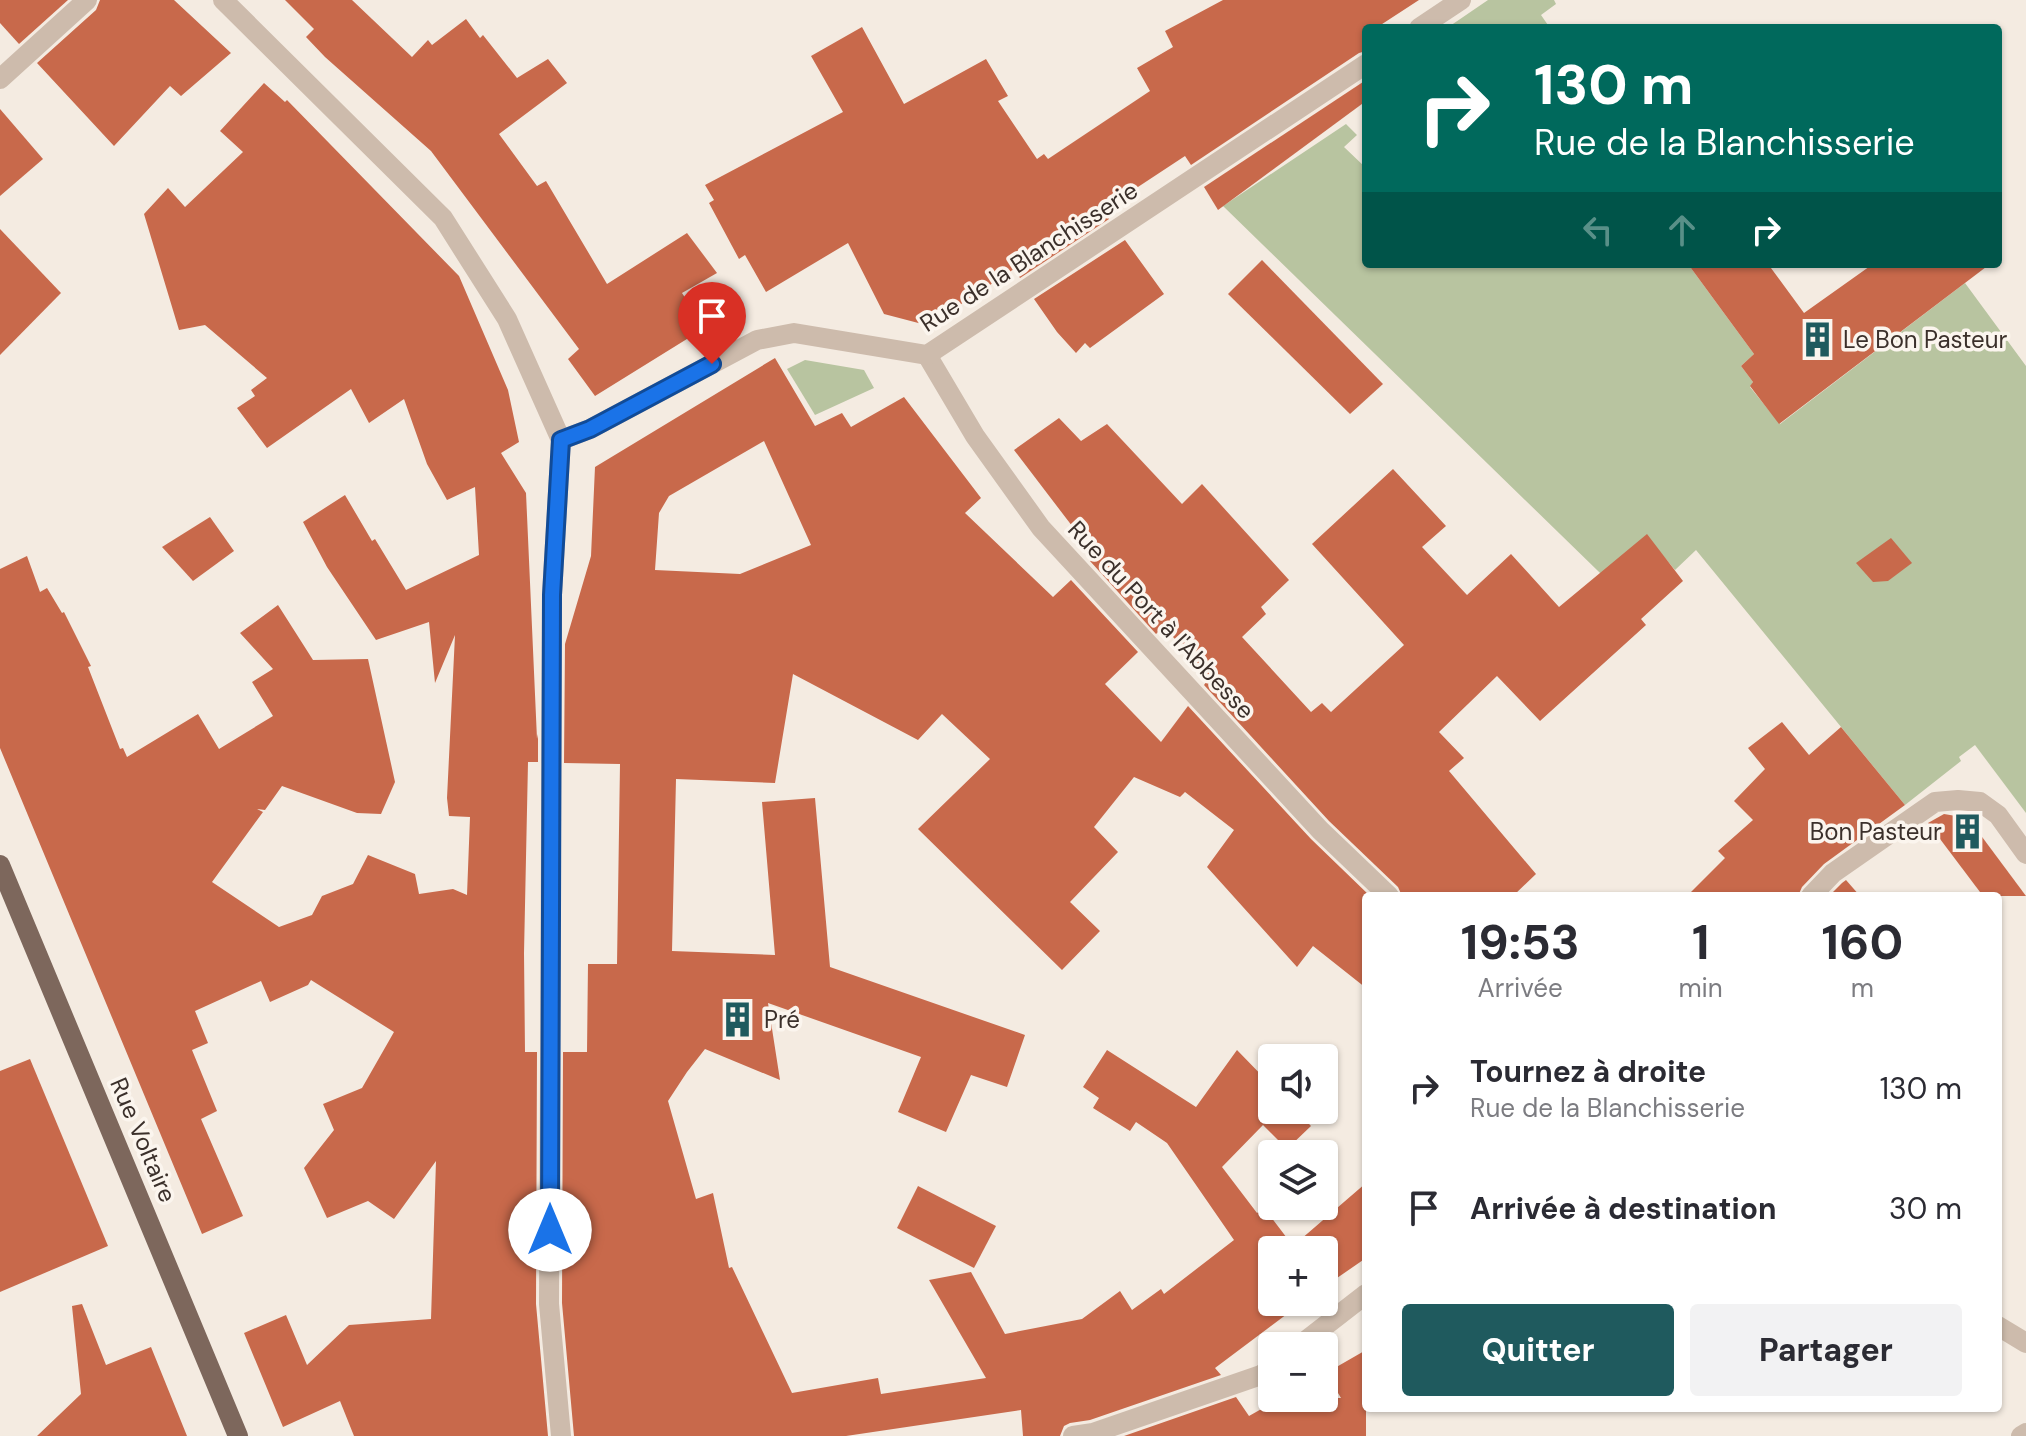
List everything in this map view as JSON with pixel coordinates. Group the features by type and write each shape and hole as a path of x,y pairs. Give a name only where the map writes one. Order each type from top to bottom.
{"main road":[{"name":"Rue Voltaire","path":"0,865 238,1436"}],"street":[{"path":"0,79 87,0"},
{"path":"223,0 443,218 507,319 561,440 552,595 549,1304 561,1436"},
{"path":"1425,24 1461,0"},
{"name":"Rue de la Blanchisserie","path":"561,440 590,429 757,340 794,333 927,355 1362,67"},
{"name":"Rue du Port à l'Abbesse","path":"927,355 975,436 1041,528 1320,830 1385,892"},
{"path":"1815,892 1833,873 1935,802 1980,802 1998,815 2026,854"},
{"path":"1317,1332 1362,1297"},
{"path":"2002,1328 2026,1343"},
{"path":"1073,1436 1093,1433 1258,1374"}],"green space":[{"path":"1488,0 1554,0 1556,4 1541,15 1547,24 1453,24"},
{"path":"1346,124 1357,135 1344,147 1362,164 1362,268 1691,268 1754,354 1741,366 1753,382 1750,387 1780,424 1965,283 2026,366 2026,813 1975,745 1959,757 1961,761 1905,805 1696,550 1675,570 1646,535 1635,607 1223,206"},
{"path":"805,360 864,370 874,388 815,415 787,369"}],"building":[{"path":"0,0 68,0 19,44 0,23"},
{"path":"100,0 174,0 231,53 181,96 170,86 114,146 37,63 96,10"},
{"path":"285,0 352,0 412,57 428,40 432,45 466,19 517,78 548,59 567,83 499,134 537,186 546,181 607,284 687,233 717,273 682,293 703,325 695,334 595,396 568,359 579,349 431,151 325,57 306,37 314,29"},
{"path":"1223,0 1419,0 1382,24 1362,24 1362,52 1191,165 1185,156 1103,210 1109,219 1020,278 1014,269 926,325 884,314 848,243 766,292 745,255 739,259 709,203 714,200 705,185 843,112 811,56 862,27 904,104 986,59 1008,96 998,101 1037,159 1044,154 1048,159 1150,91 1137,68 1173,47 1165,31"},
{"path":"264,83 285,102 287,100 459,276 508,390 519,442 501,453 526,493 537,739 538,734 538,762 528,762 525,1052 537,1052 536,1304 548,1436 354,1436 340,1401 283,1427 244,1333 286,1315 307,1365 349,1325 431,1319 436,1161 394,1219 368,1201 327,1218 304,1168 334,1130 323,1104 362,1088 394,1032 311,980 308,985 270,1002 261,981 195,1011 208,1043 192,1050 217,1111 201,1119 243,1216 202,1234 0,748 0,569 27,556 40,592 47,588 64,612 91,666 88,667 120,749 123,748 127,757 198,714 219,749 273,716 252,682 273,669 240,633 278,605 313,660 368,659 395,782 381,814 357,813 282,786 265,810 257,809 263,812 212,882 279,927 312,915 322,896 353,884 368,855 415,874 419,894 453,889 467,895 470,817 449,816 447,798 455,635 435,683 429,622 376,640 327,567 303,522 345,495 406,590 479,555 475,487 447,500 427,464 404,399 369,423 351,389 267,448 237,408 255,396 251,390 267,378 205,325 179,330 144,214 168,188 185,207 243,152 220,131"},
{"path":"1362,83 1362,104 1218,210 1204,187"},
{"path":"0,109 43,159 0,196"},
{"path":"0,229 61,293 0,355"},
{"path":"1125,240 1164,294 1090,348 1085,343 1076,353 1034,299"},
{"path":"1262,260 1383,384 1350,414 1228,294"},
{"name":"Le Bon Pasteur","path":"1691,268 1771,268 1804,313 1867,268 1985,268 1779,424 1750,386 1753,382 1741,366 1754,354"},
{"path":"775,358 815,426 842,413 851,427 904,397 981,498 965,513 1053,597 1071,580 1138,652 1105,684 1161,742 1188,706 1311,839 1366,892 1362,892 1362,985 1313,946 1297,967 1207,867 1234,830 1185,792 1180,797 1134,777 1094,827 1118,852 1070,902 1100,931 1062,970 918,829 990,759 942,714 918,740 793,674 775,783 676,779 672,951 775,955 762,802 815,798 830,967 1025,1035 1007,1087 971,1075 946,1132 898,1112 921,1057 768,1003 780,1080 705,1049 668,1101 696,1199 713,1193 729,1268 732,1267 792,1393 878,1378 881,1394 986,1378 929,1280 971,1272 1005,1334 1082,1319 1120,1291 1132,1310 1161,1289 1164,1294 1234,1240 1167,1143 1136,1122 1130,1131 1093,1108 1099,1098 1083,1087 1107,1050 1196,1107 1237,1050 1258,1072 1258,1124 1311,1126 1296,1140 1278,1140 1263,1125 1222,1167 1258,1212 1258,1220 1273,1220 1285,1236 1258,1236 1258,1316 1284,1316 1263,1332 1258,1332 1258,1336 1215,1368 1221,1375 1090,1420 1070,1423 1064,1426 1060,1436 1023,1436 1021,1410 846,1436 574,1436 562,1303 563,1052 587,1052 588,964 617,964 620,764 564,763 565,644 591,556 595,467","holes":["764,441 811,545 740,574 655,570 659,513 669,496"]},
{"path":"1059,418 1081,441 1107,424 1182,504 1202,484 1289,580 1261,607 1266,614 1242,637 1311,712 1322,703 1331,712 1404,645 1312,544 1393,469 1446,526 1422,547 1467,595 1511,554 1559,607 1647,534 1683,581 1641,619 1646,625 1540,721 1497,676 1439,732 1464,758 1449,771 1536,874 1517,892 1400,892 1329,821 1204,685 1210,677 1187,651 1163,627 1156,634 1090,561 1095,556 1014,450"},
{"path":"210,517 234,551 193,581 162,547"},
{"path":"1891,538 1912,563 1888,581 1873,582 1856,563"},
{"path":"1782,722 1809,755 1841,727 1905,805 1824,864 1800,892 1691,892 1725,858 1718,851 1753,820 1734,801 1765,769 1748,748"},
{"path":"1944,814 1968,818 2026,896 1980,892 1928,823"},
{"path":"1846,880 1856,892 1833,892"},
{"path":"30,1059 108,1246 0,1292 0,1071"},
{"path":"918,1186 996,1226 974,1268 897,1228"},
{"path":"1362,1186 1362,1261 1338,1277 1338,1236 1305,1236 1323,1220 1338,1220 1338,1207"},
{"path":"82,1304 106,1365 151,1347 187,1436 37,1436 81,1394 72,1306"},
{"path":"1362,1352 1362,1412 1366,1412 1366,1436 1124,1436 1236,1397 1249,1416 1258,1411 1338,1412 1338,1398 1341,1398 1338,1393 1338,1366"}],"place":[{"name":"Le Bon Pasteur","path":"1817,340"},
{"name":"Bon Pasteur","path":"1968,832"},
{"name":"Pré","path":"738,1020"}],"route":[{"path":"550,1230 552,595 561,440 590,429 712,364"}]}
